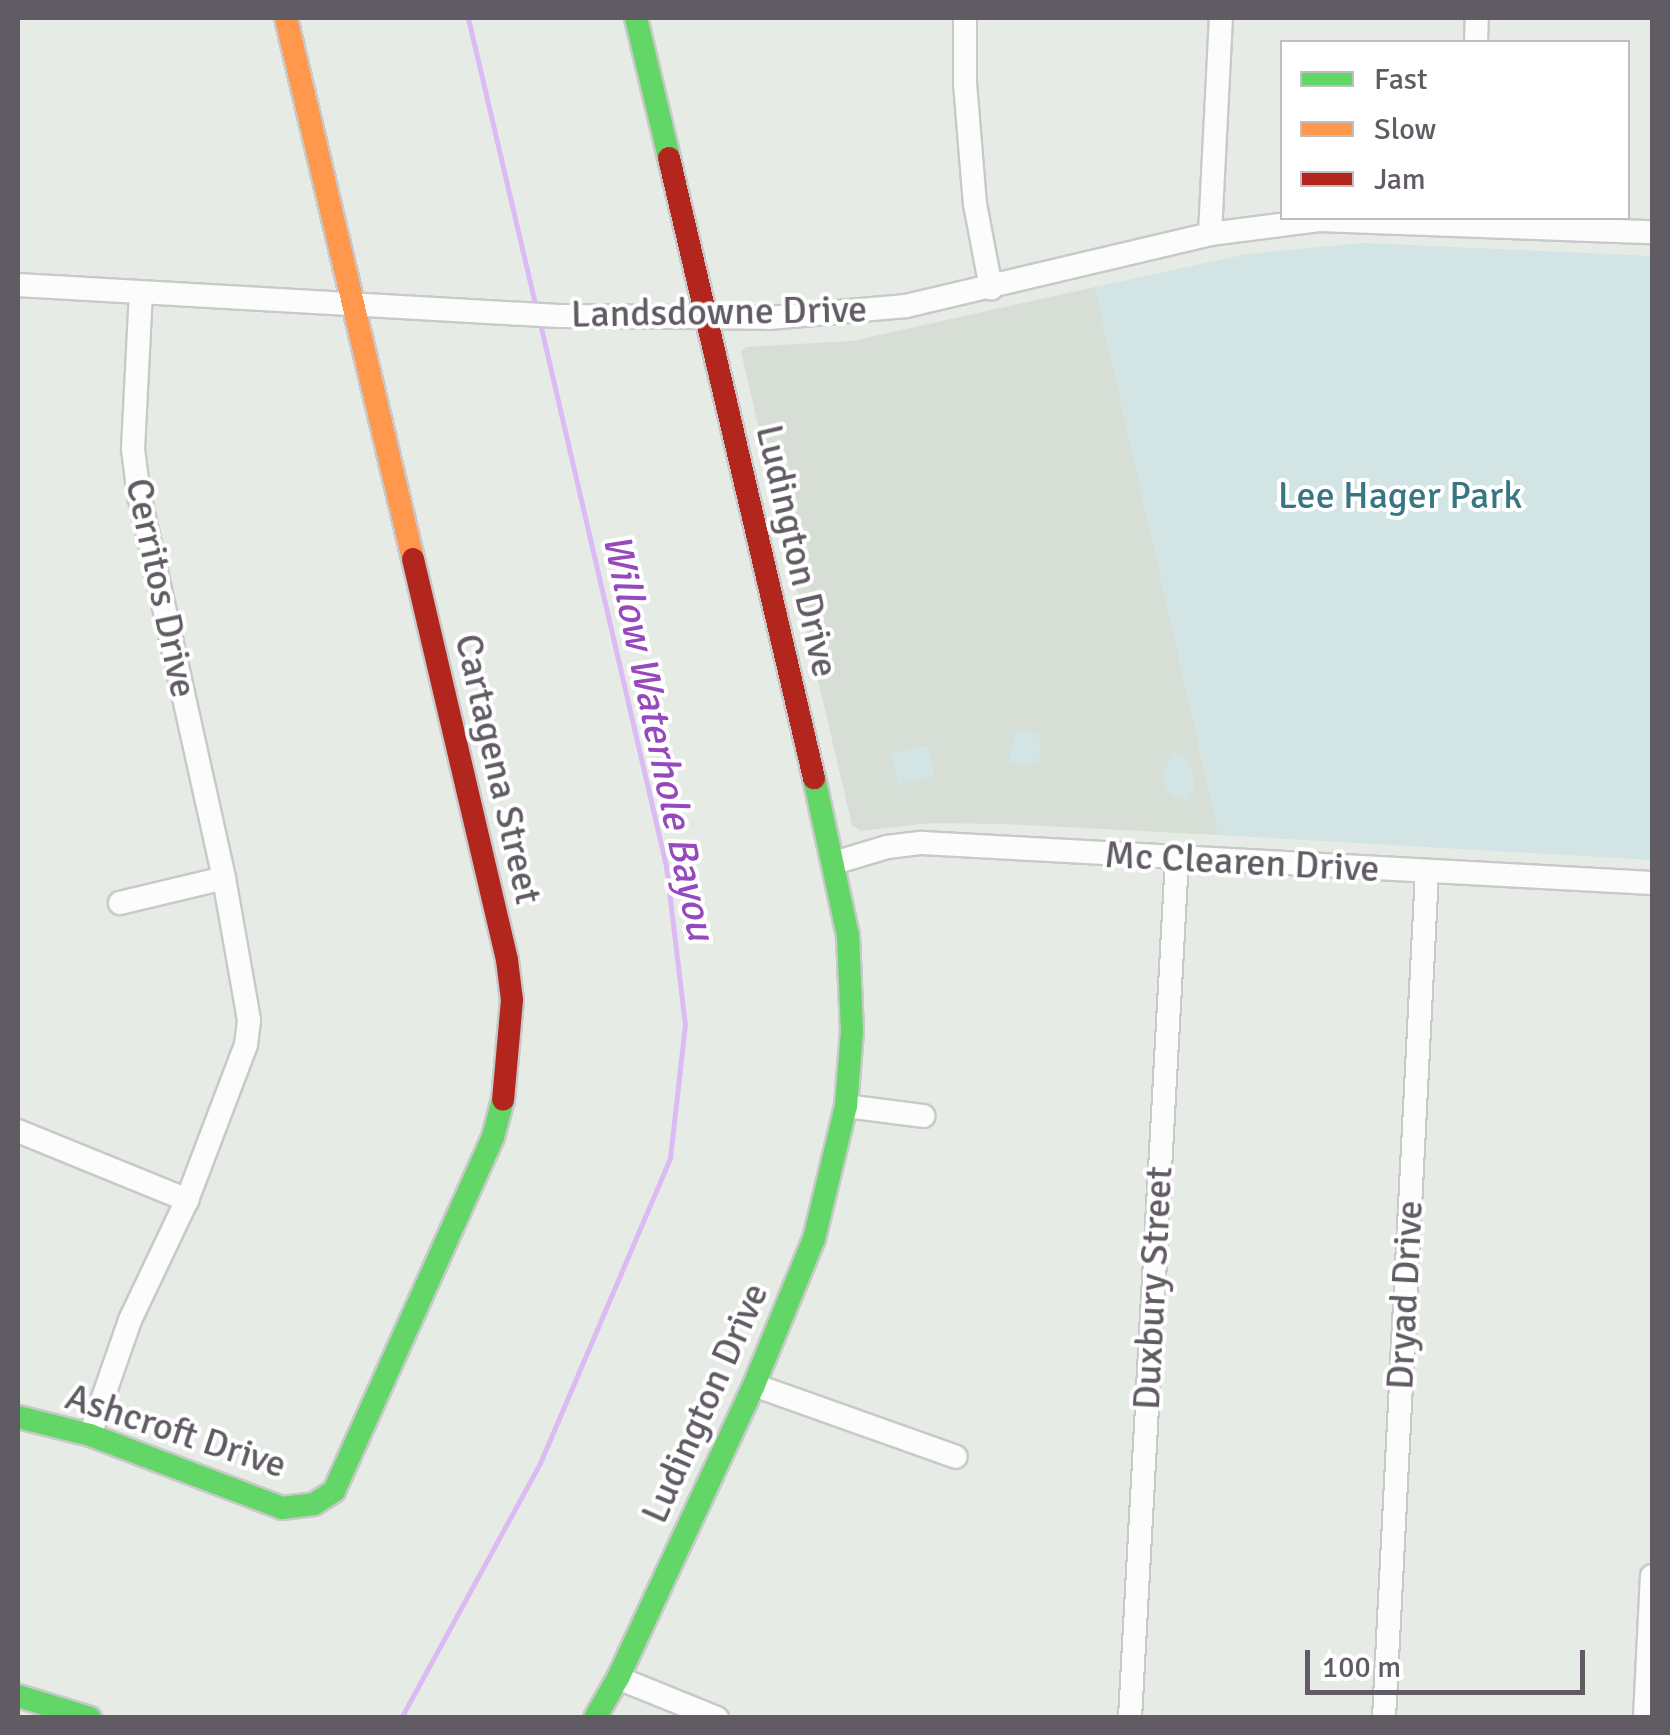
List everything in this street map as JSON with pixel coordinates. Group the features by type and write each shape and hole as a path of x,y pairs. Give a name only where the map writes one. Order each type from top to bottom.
{"street":[{"name":"Cartagena Street","path":"286,18 506,960 512,1042 493,1136 334,1490 314,1504"},
{"name":"Ludington Drive","path":"595,1718 618,1678 754,1384 825,1208 846,1106 852,988 848,936 834,863 636,18"},
{"path":"965,18 965,83 975,204 991,288"},
{"path":"1210,234 1222,18"},
{"name":"Landsdowne Drive","path":"18,284 559,316 705,318 861,312 991,288 1210,234 1319,220 1467,220 1652,232"},
{"name":"Cerritos Drive","path":"90,1435 130,1320 186,1200 246,1045 249,1020 224,878 139,496 133,449 141,294"},
{"name":"Mc Clearen Drive","path":"834,863 887,847 922,843 1652,883"},
{"name":"Duxbury Street","path":"1130,1718 1177,858"},
{"name":"Dryad Drive","path":"1384,1718 1427,872"},
{"path":"120,903 224,878"},
{"path":"846,1106 923,1116"},
{"path":"18,1131 186,1200"},
{"path":"754,1384 956,1458"},
{"name":"Ashcroft Drive","path":"18,1417 90,1435 282,1508 314,1504"},
{"path":"1645,1718 1652,1576"},
{"path":"618,1678 717,1718"},
{"path":"18,1696 90,1718"}],"shaded area":[{"path":"1095,287 1219,835 930,823 861,831 852,825 741,352 746,347 852,341"}],"green space":[{"name":"Lee Hager Park","path":"1363,243 1652,256 1652,860 1219,835 1095,287 1247,254"},
{"path":"1016,728 1038,735 1039,762 1027,767 1008,762"},
{"path":"928,745 935,776 898,785 891,754"},
{"path":"1174,752 1182,753 1194,775 1195,792 1187,801 1171,795 1160,776"}],"waterway":[{"name":"Willow Waterhole Bayou","path":"468,18 536,309"},
{"name":"Willow Waterhole Bayou","path":"401,1718 540,1463 670,1158 685,1025 666,866 539,319"}],"traffic: fast":[{"path":"636,18 669,158"},
{"path":"595,1718 618,1678 754,1385 814,1239 846,1106 852,1031 848,936 814,778"},
{"path":"18,1417 90,1435 282,1508 314,1504 334,1491 493,1137 503,1100"},
{"path":"18,1696 90,1718"}],"traffic: slow":[{"path":"286,18 413,559"}],"traffic: jam":[{"path":"669,158 814,778"},
{"path":"413,559 507,960 512,1000 503,1100"}]}
